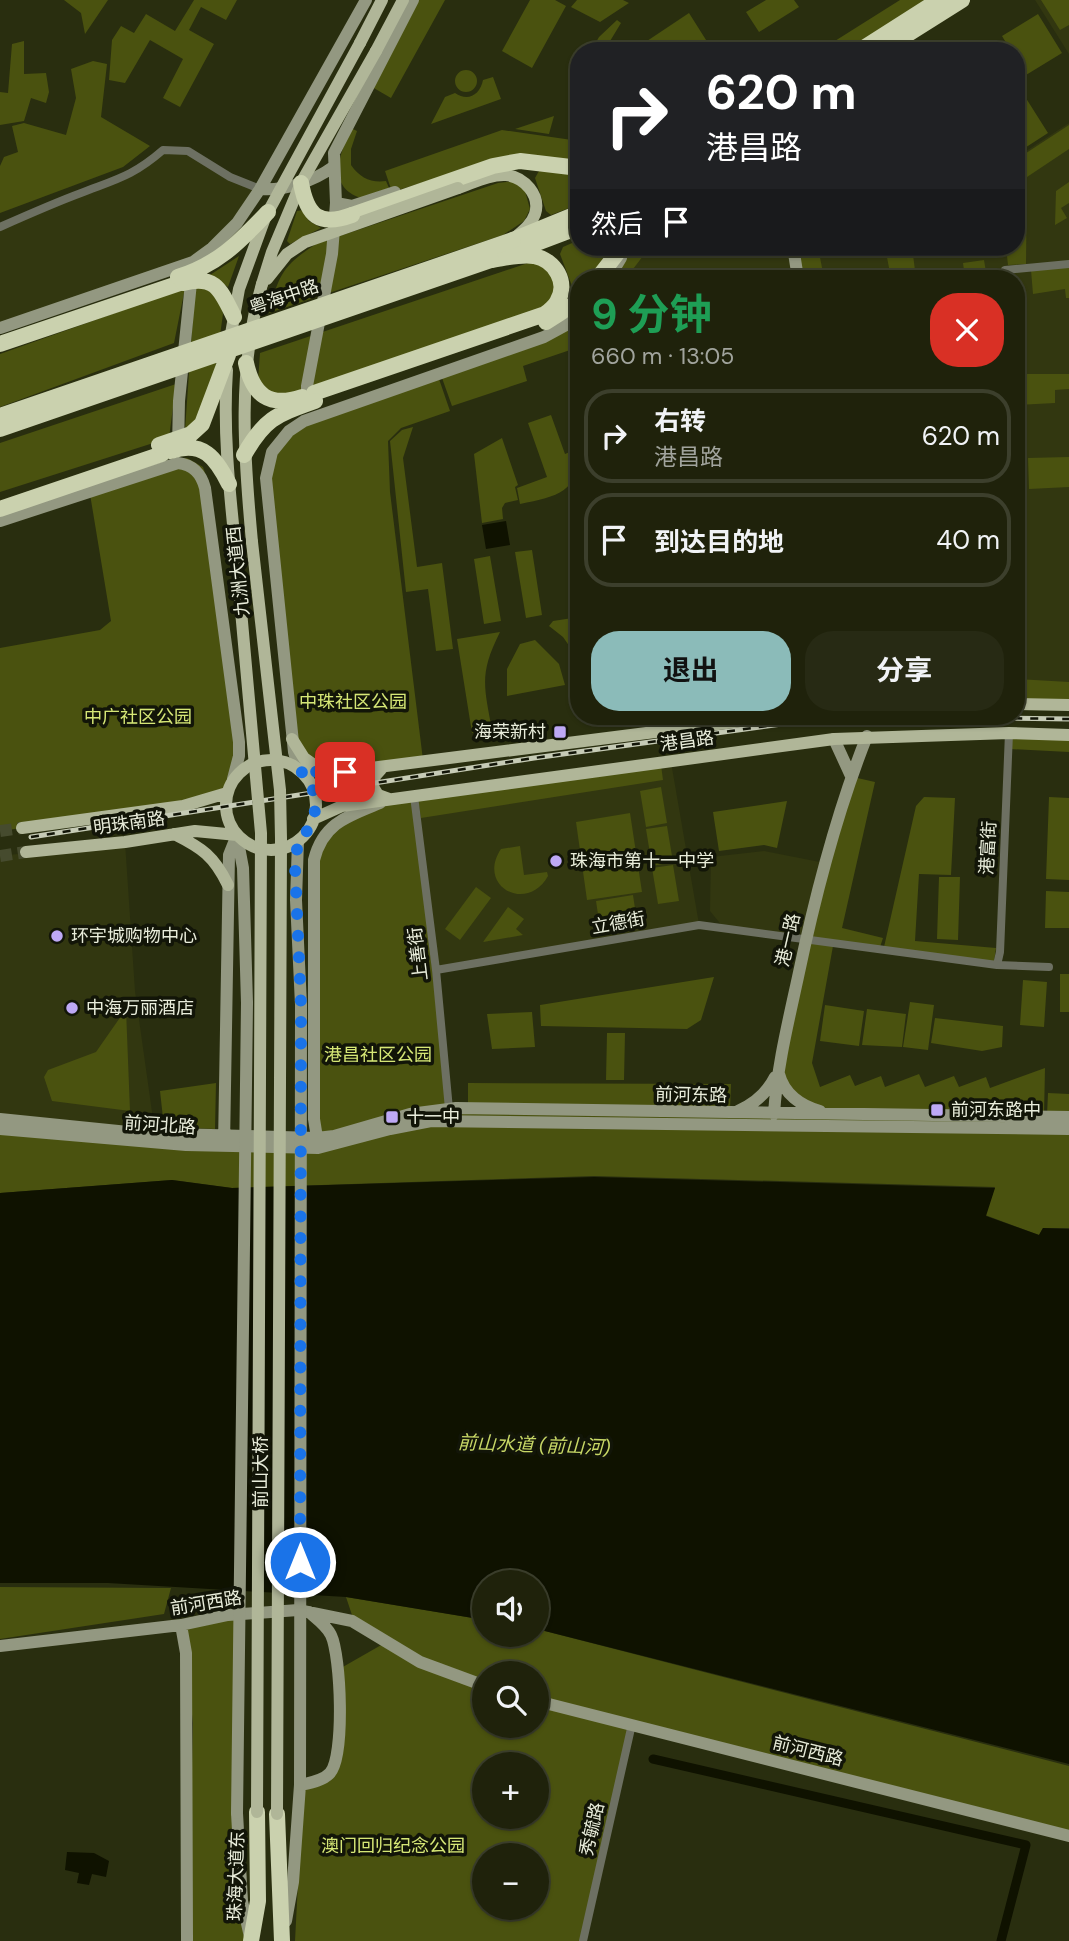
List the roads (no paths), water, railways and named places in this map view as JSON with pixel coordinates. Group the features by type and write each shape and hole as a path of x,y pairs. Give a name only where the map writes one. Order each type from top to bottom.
{"highway":[{"path":"873,42 939,0"},
{"path":"895,42 962,0"},
{"path":"301,183 305,201 315,215 330,221 357,209 493,166 520,161 570,167"},
{"path":"0,344 179,280 212,264 268,212"},
{"name":"粤海中路","path":"0,416 513,240 570,217"},
{"name":"粤海中路","path":"0,429 570,230"},
{"path":"244,455 259,431 278,414 314,397 545,314 557,302 561,289 560,276 545,259 524,255 491,260"},
{"path":"604,270 615,256"},
{"path":"0,337 179,280 204,280 212,283 222,294 234,317"},
{"path":"246,363 255,387 269,399 314,397 546,322 570,307"},
{"path":"0,509 161,449 191,434 202,424 228,355"},
{"path":"0,500 161,449 186,447 202,450 216,462 229,484"},
{"name":"珠海大道东","path":"251,1941 257,1901 257,1812"},
{"path":"278,1814 282,1939"}],"main road":[{"path":"0,328 193,262 212,248 237,223 260,189 366,0"},
{"name":"九洲大道西","path":"258,1170 261,833 229,484 224,402 228,355 239,289 251,251 268,212 382,0"},
{"name":"九洲大道西","path":"280,1173 279,790 244,455 246,363 262,284 272,252 301,183 403,0"},
{"path":"304,421 307,386 332,254 336,203 334,153 413,0"},
{"path":"260,189 284,187 314,179 333,167"},
{"path":"262,284 287,254 305,242 494,176 514,177 529,187 536,203 530,225 513,240"},
{"path":"335,183 357,209"},
{"path":"336,203 357,209"},
{"path":"178,463 179,401 193,262"},
{"path":"299,769 292,739 266,478 272,452 289,431 304,421 544,337 570,323"},
{"path":"0,521 178,463 188,464 201,475 205,488 239,742 239,755 227,793 227,816 237,835 243,868 247,1003 237,1812 242,1902 251,1941"},
{"path":"1025,704 1069,705"},
{"name":"港昌路","path":"299,769 331,774 711,725"},
{"name":"港昌路","path":"313,819 342,806 834,739 1009,733 1069,736"},
{"name":"港一路","path":"774,1114 778,1070 806,939 851,776 867,736"},
{"path":"292,739 311,765 331,774"},
{"path":"834,739 851,776"},
{"path":"233,779 243,768 257,761 271,759 286,762 299,769 309,780 316,806 307,831 298,841 286,847 260,849 247,844 237,835"},
{"path":"383,767 374,776 373,787 378,795 391,799"},
{"name":"明珠南路","path":"22,828 183,806 227,793"},
{"path":"317,1143 314,1119 314,860 317,847 330,828 352,814 391,799"},
{"name":"明珠南路","path":"26,852 125,842 195,831 237,835"},
{"path":"173,834 199,846 212,859 228,885"},
{"path":"224,1141 229,855 237,835"},
{"path":"282,1939 293,1882 300,1785 301,1005 296,900 298,841"},
{"path":"732,1113 756,1101 773,1081 778,1070"},
{"path":"778,1070 780,1081 796,1100 808,1108 841,1114"},
{"name":"前河东路","path":"317,1143 410,1114 449,1109 1069,1117"},
{"name":"前河北路","path":"0,1119 224,1141 317,1143"},
{"name":"前河东路","path":"317,1143 431,1121 1069,1129"},
{"name":"前河北路","path":"0,1129 186,1145 224,1141"},
{"name":"前山大桥","path":"257,1812 258,1170"},
{"name":"前山大桥","path":"278,1814 280,1173"},
{"name":"前河西路","path":"0,1646 181,1625 228,1615 298,1610 352,1621 420,1662 472,1681"},
{"path":"300,1785 329,1774 339,1748 339,1677 334,1643 330,1633 309,1612"},
{"path":"181,1625 186,1653 187,1941"},
{"name":"前河西路","path":"549,1703 1069,1836"}],"street":[{"path":"0,227 81,192 127,176 145,166 163,150 188,151 230,177 260,189"},
{"path":"1025,271 1069,264"},
{"name":"港富街","path":"997,965 1000,952 1009,733"},
{"name":"上善街","path":"414,796 436,970 449,1109"},
{"name":"立德街","path":"436,970 699,925 806,939"},
{"path":"806,939 997,965 1049,967"},
{"name":"秀毓路","path":"583,1941 632,1724"}],"water":[{"path":"506,521 510,545 486,549 482,525"},
{"name":"前山水道 (前山河)","path":"594,1177 995,1188 986,1216 1039,1235 1043,1228 1069,1229 1069,1764 549,1632 549,1570 472,1570 472,1618 346,1597 108,1583 0,1583 0,1193 172,1180 232,1188"},
{"path":"67,1852 94,1853 109,1861 106,1877 92,1874 89,1885 77,1883 79,1873 65,1870"}],"waterway":[{"path":"653,1759 1026,1845 1001,1941"}],"tunnel":[{"path":"0,831 22,828"},
{"path":"0,856 26,852"}],"railway":[{"path":"1025,718 1069,719"},
{"path":"31,837 534,758 774,725"}],"place":[{"name":"海荣新村","path":"560,732"},
{"name":"珠海市第十一中学","path":"556,861"},
{"name":"环宇城购物中心","path":"57,936"},
{"name":"中海万丽酒店","path":"72,1008"},
{"name":"前河东路中","path":"937,1110"},
{"name":"十一中","path":"392,1117"}],"park label":[{"name":"中珠社区公园","path":"353,702"},
{"name":"中广社区公园","path":"138,717"},
{"name":"港昌社区公园","path":"378,1055"},
{"name":"澳门回归纪念公园","path":"393,1846"}]}
